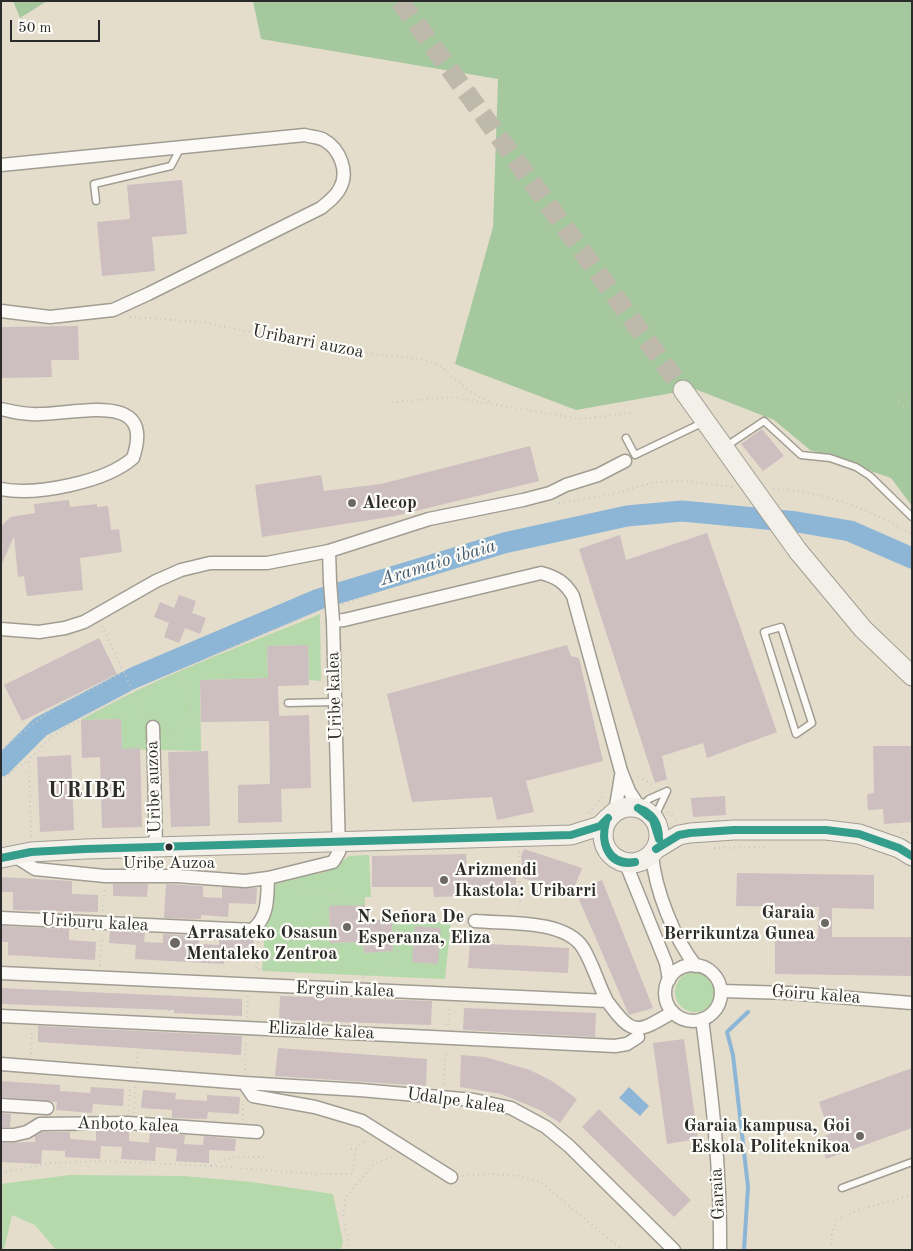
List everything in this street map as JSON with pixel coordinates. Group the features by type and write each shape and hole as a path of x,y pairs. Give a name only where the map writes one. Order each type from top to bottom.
{"street":[{"path":"1,165 305,135 323,139 335,149 341,160 344,173 341,187 334,197 321,208 113,310 50,317 1,311"},
{"path":"683,390 798,552 863,629 912,676"},
{"path":"1,409 40,414 108,410 122,413 135,424 138,434 133,458 113,472 48,489 18,492 1,489"},
{"path":"1,629 48,631 84,622 156,581 181,570 210,563 268,563 329,551 429,519 550,493 566,485 598,475 630,458"},
{"name":"Uribe kalea","path":"329,551 340,842"},
{"path":"333,621 541,573 557,578 567,586 573,596 621,774 629,791 640,808 656,822 690,833"},
{"name":"Uribe auzoa","path":"152,727 156,847"},
{"path":"608,853 602,835 612,815 621,774"},
{"path":"7,857 52,850 340,842 600,826 612,815 631,807 640,808"},
{"path":"656,822 659,831 653,866 668,914 685,952 696,966"},
{"path":"581,826 608,853 626,864 666,963 669,980 665,993 673,1012 686,1020 702,1020 716,1008 721,991 719,983 710,971 696,966 680,969 669,980"},
{"path":"626,864 644,861 679,835 734,830 826,830 859,834 899,848 912,856"},
{"path":"7,857 35,869 105,876 177,876 245,882 333,862 339,852 340,842"},
{"name":"Uriburu kalea","path":"1,918 252,930 260,924 265,916 268,878"},
{"path":"475,921 554,927 568,933 583,949 607,1001 625,1025 636,1028 648,1028 673,1012"},
{"name":"Erguin kalea","path":"1,973 254,989 607,1001"},
{"name":"Goiru kalea","path":"721,991 790,993 912,1003"},
{"name":"Elizalde kalea","path":"1,1016 614,1046 627,1044 638,1037"},
{"name":"Garaia","path":"702,1020 712,1095 719,1202 719,1249"},
{"name":"Udalpe kalea","path":"1,1064 245,1077 458,1099 511,1108 546,1127 569,1146 674,1250"},
{"path":"245,1077 253,1096 314,1107 362,1121 451,1177"},
{"path":"1,1105 47,1108"},
{"name":"Anboto kalea","path":"1,1135 27,1132 40,1124 128,1123 257,1132"}],"lane":[{"path":"96,201 94,184 170,166 181,147"},
{"path":"724,448 764,421 800,455 830,458 856,467 870,476 912,517"},
{"path":"626,438 630,458 706,422"},
{"path":"781,627 812,723 796,734 764,632 781,627"},
{"path":"288,703 336,702"},
{"path":"640,808 649,799 667,790 656,822"},
{"path":"842,1188 912,1162"}],"path":[{"name":"Uribarri auzoa","path":"113,310 130,317 202,322 336,350 420,359 438,364 469,391 492,403"},
{"path":"912,394 903,397 897,404 912,408"},
{"path":"392,402 451,397 581,419 635,412"},
{"path":"557,503 573,501"},
{"path":"342,604 376,593"},
{"path":"1,780 29,760 52,736 220,652 325,610"},
{"path":"96,615 135,693"},
{"path":"1,749 54,708 125,672"},
{"path":"178,673 189,699 191,712 197,715 201,730"},
{"path":"172,750 177,739 174,730"},
{"path":"29,760 32,842"},
{"path":"581,826 605,794 610,781 621,774"},
{"path":"519,847 520,912"},
{"path":"99,978 105,876"},
{"path":"288,886 365,901"},
{"path":"258,941 256,969 264,969 275,952 316,923 332,896"},
{"path":"363,978 363,976 398,962 400,921"},
{"path":"245,1077 244,1027 254,989"},
{"path":"56,991 56,1008"},
{"path":"169,1009 170,992"},
{"path":"31,1056 32,1018"},
{"path":"137,1064 139,1022"},
{"path":"134,1117 135,1090"},
{"path":"129,1116 130,1093"},
{"path":"1,1173 51,1164 101,1161 209,1166 316,1174 352,1174 356,1149 366,1139"},
{"path":"350,1250 343,1217 346,1197 375,1163 396,1156 406,1148"},
{"path":"351,1149 356,1149"},
{"path":"209,1166 234,1157 265,1157"},
{"path":"451,1177 489,1174 521,1176 540,1182 622,1250"},
{"path":"831,1250 832,1232 838,1219 861,1208 912,1194"}],"green space":[{"path":"13,1 47,1 20,18"},
{"path":"253,1 912,1 912,506 891,478 810,450 774,420 695,389 576,410 455,364 493,227 498,79 261,39"},
{"path":"320,614 321,681 309,680 308,645 267,646 268,678 200,680 201,751 122,749 121,719 81,720 169,676"},
{"path":"369,855 371,897 365,897 365,905 329,907 330,943 363,942 364,953 393,951 392,924 404,919 451,923 445,979 262,971 265,929 271,914 273,886 281,879 322,873 333,868 349,856"},
{"path":"695,972 709,978 715,992 709,1006 695,1012 681,1006 675,992 681,978"},
{"path":"70,1175 183,1176 252,1182 333,1194 343,1242 341,1250 56,1250 35,1225 12,1215 4,1250 1,1250 1,1184"}],"water":[{"path":"629,1087 649,1106 640,1116 619,1098"}],"building":[{"path":"182,180 187,234 152,237 155,271 102,276 97,222 130,219 127,185"},
{"path":"78,326 79,360 51,360 52,377 1,378 1,327"},
{"path":"762,429 784,456 763,471 741,444"},
{"name":"Alecop","path":"530,446 539,481 395,516 262,537 255,485 321,475 324,491 381,484"},
{"path":"69,500 70,507 97,504 97,507 108,506 111,530 119,529 122,552 80,558 83,590 27,596 24,576 18,577 14,536 1,566 1,526 11,517 35,513 34,504"},
{"path":"707,533 777,732 707,758 703,743 662,756 667,779 655,783 579,549 620,535 626,560"},
{"path":"179,595 196,601 192,613 206,618 200,634 185,628 179,643 164,637 169,623 154,617 160,602 174,608"},
{"path":"99,638 117,674 22,721 4,685"},
{"path":"308,645 309,685 278,686 279,716 309,715 311,788 281,789 282,822 238,823 238,785 270,784 269,721 201,722 200,680 268,678 267,646"},
{"path":"567,645 571,656 579,658 603,761 526,781 534,812 497,820 492,797 412,802 387,694"},
{"path":"121,719 122,749 140,748 142,827 102,828 100,757 82,758 81,720"},
{"path":"873,746 912,746 912,822 884,824 883,809 868,810 867,794 874,793"},
{"path":"208,751 210,826 171,827 168,752"},
{"path":"71,755 74,830 40,832 37,757"},
{"path":"725,796 726,815 693,817 691,798"},
{"path":"524,849 582,868 573,891 602,880 653,1008 629,1015 578,897 523,878 521,856"},
{"path":"466,854 467,874 516,873 516,895 434,897 433,887 372,887 372,856"},
{"name":"Garaia Berrikuntza Gunea","path":"737,873 874,875 874,909 832,908 832,937 912,937 912,976 775,974 775,936 818,937 819,907 736,906"},
{"path":"1,877 72,881 72,894 98,895 98,912 13,910 13,892 1,892"},
{"path":"113,884 148,884 147,897 113,896"},
{"path":"166,884 203,886 203,897 222,898 222,887 257,888 256,904 229,903 228,917 201,915 201,919 164,918"},
{"path":"365,905 366,921 392,919 393,951 364,953 363,942 330,943 329,906"},
{"path":"1,926 69,929 69,940 96,942 95,960 8,955 8,942 1,942"},
{"path":"415,926 441,928 438,964 412,962"},
{"path":"110,931 145,933 144,942 163,943 163,934 200,936 199,944 219,945 219,937 254,938 253,952 225,951 224,964 135,959 136,945 109,943"},
{"path":"470,943 569,948 568,973 468,968"},
{"path":"1,988 242,999 242,1016 174,1013 174,1010 1,1004"},
{"path":"280,996 432,1001 431,1025 279,1020"},
{"path":"464,1008 596,1013 595,1037 463,1030"},
{"path":"38,1026 242,1036 241,1055 38,1042"},
{"path":"684,1039 698,1139 667,1144 653,1043"},
{"path":"278,1048 427,1059 426,1086 275,1076"},
{"path":"461,1055 485,1057 530,1070 552,1081 577,1099 560,1123 540,1110 501,1094 460,1087"},
{"path":"912,1068 912,1128 826,1159 818,1138 830,1134 819,1102"},
{"path":"1,1081 60,1085 60,1091 90,1093 91,1087 124,1089 123,1106 93,1104 92,1113 56,1110 57,1102 1,1097"},
{"path":"143,1090 176,1093 175,1099 207,1101 207,1095 240,1097 239,1114 208,1112 207,1119 172,1118 172,1110 141,1108"},
{"path":"599,1109 691,1200 674,1217 582,1127"},
{"path":"1,1113 11,1114 10,1127 1,1127"},
{"path":"96,1131 129,1131 129,1141 149,1143 150,1133 185,1135 184,1144 203,1145 204,1136 236,1139 235,1151 209,1150 209,1163 176,1161 177,1149 156,1147 155,1161 121,1159 122,1147 101,1146 100,1159 65,1157 65,1151 42,1150 41,1164 1,1162 1,1143 35,1142 35,1136 42,1132 70,1132 70,1139 96,1141"}],"waterway":[{"name":"Aramaio ibaia","path":"1,766 40,727 133,678 319,599 504,543 627,516 682,511 797,522 850,531 912,558"},
{"path":"744,1250 748,1187 733,1055 727,1032 748,1012"}],"tunnel":[{"path":"400,1 683,390"}],"transit line":[{"path":"638,808 648,813 654,820 658,829 659,839"},
{"path":"638,808 653,820 659,839"},
{"path":"1,858 31,852 85,849 571,835 600,826 608,818"},
{"path":"606,822 604,838 608,851 619,860 635,862"},
{"path":"606,822 604,838 608,852 619,861 626,863 635,862"},
{"path":"656,849 679,835 690,833 734,830 826,830 859,834 899,848 912,856"}],"place":[{"name":"Alecop","path":"352,503"},
{"name":"Uribe Auzoa","path":"169,847"},
{"name":"Arizmendi Ikastola: Uribarri","path":"444,880"},
{"name":"Garaia Berrikuntza Gunea","path":"825,923"},
{"name":"N. Señora De Esperanza, Eliza","path":"347,927"},
{"name":"Arrasateko Osasun Mentaleko Zentroa","path":"175,943"},
{"name":"Garaia kampusa, Goi Eskola Politeknikoa","path":"860,1136"}],"district":[{"name":"URIBE","path":"87,791"}]}
